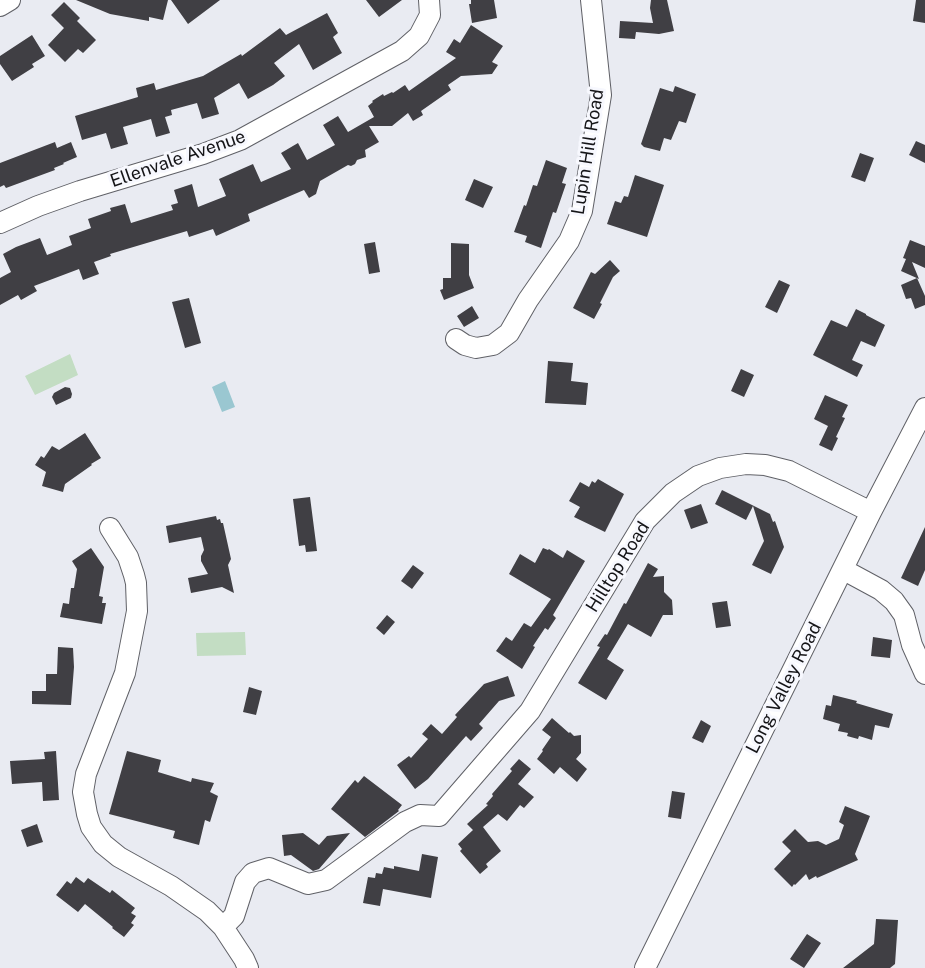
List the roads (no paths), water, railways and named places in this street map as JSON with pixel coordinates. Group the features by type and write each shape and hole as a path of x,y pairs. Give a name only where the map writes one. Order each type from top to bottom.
{"street":[{"path":"0,6 9,0"},
{"name":"Lupin Hill Road","path":"456,339 476,348 493,345 509,333 528,300 568,241 582,212 601,95 591,0"},
{"name":"Ellenvale Avenue","path":"0,223 80,191 203,154 240,140 402,51 419,36 430,7"},
{"name":"Long Valley Road","path":"645,968 925,408"},
{"name":"Hilltop Road","path":"223,927 234,916 245,882 253,873 269,868 308,884 326,880 405,822 420,815 439,816 530,711 645,520 673,493 698,476 720,468 746,464 765,465 789,471 871,512"},
{"path":"110,528 128,557 134,575 137,611 125,673 86,774 84,792 91,827 103,844 120,857 171,886 207,911 223,927 248,968"},
{"path":"844,570 880,590 894,601 904,615 912,645 925,674"}],"water":[{"path":"225,381 235,407 222,412 212,387"}]}
